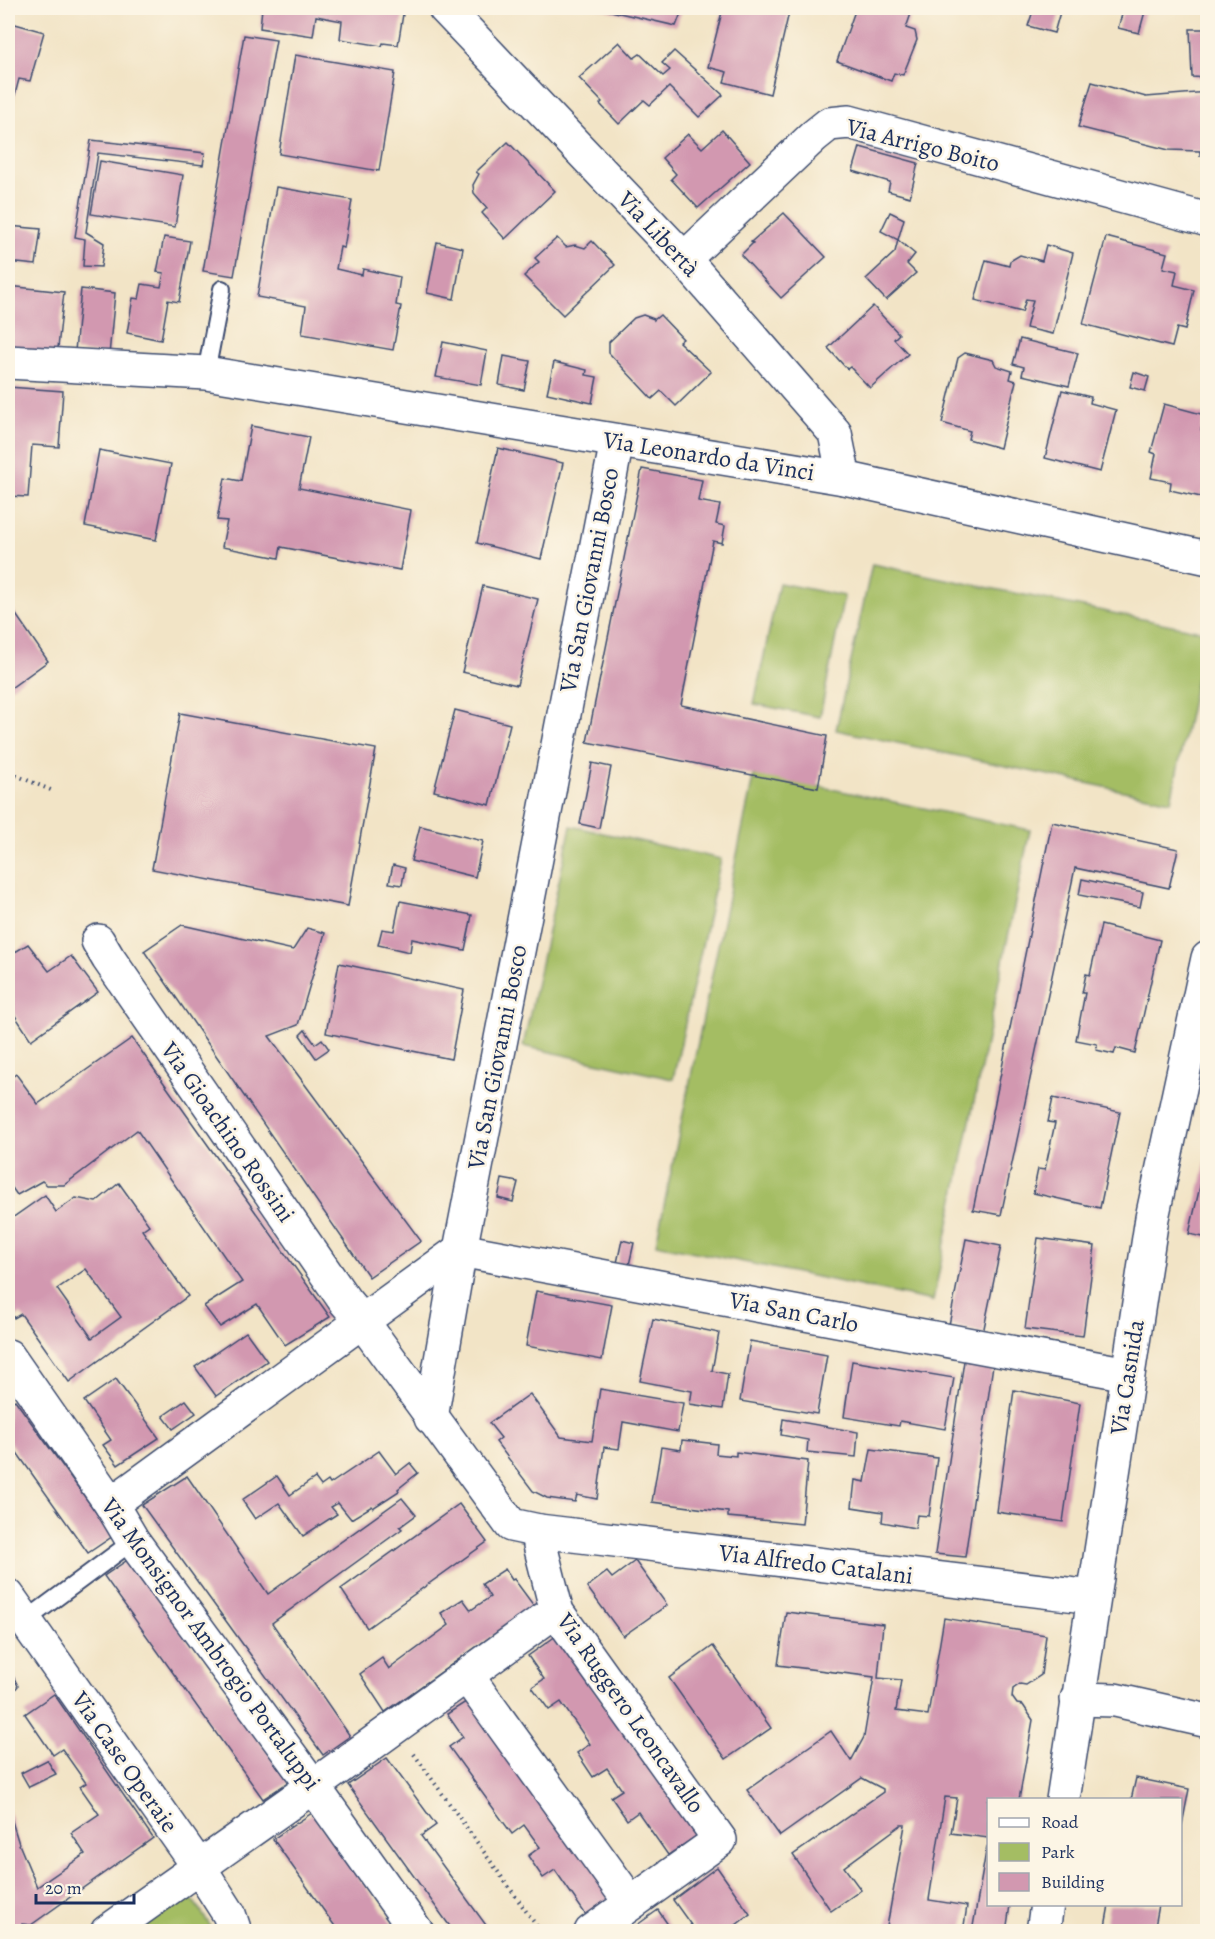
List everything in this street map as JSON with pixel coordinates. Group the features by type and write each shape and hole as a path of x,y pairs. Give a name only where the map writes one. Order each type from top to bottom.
{"street":[{"name":"Via Libertà","path":"445,8 684,259 835,433 844,478"},
{"name":"Via Arrigo Boito","path":"684,259 814,136 829,124 849,122 1208,220"},
{"name":"Via Leonardo da Vinci","path":"8,362 206,373 844,478 1208,558"},
{"name":"Via San Giovanni Bosco","path":"460,1250 617,441"},
{"name":"Via Gioachino Rossini","path":"99,940 108,958 297,1232 345,1301 362,1321"},
{"name":"Via Casnida","path":"1063,1798 1152,1218 1208,958"},
{"path":"111,1504 460,1250"},
{"path":"431,1418 460,1250"},
{"name":"Via San Carlo","path":"460,1250 1128,1374"},
{"path":"362,1321 511,1525 539,1531"},
{"name":"Via Monsignor Ambrogio Portaluppi","path":"13,1376 111,1504 133,1541 417,1932"},
{"name":"Via Alfredo Catalani","path":"539,1531 1093,1597"},
{"name":"Via Ruggero Leoncavallo","path":"539,1531 540,1545 557,1612 720,1840 631,1903"},
{"name":"Via Case Operaie","path":"16,1608 199,1867 229,1914 235,1932"},
{"path":"107,1932 557,1612"},
{"path":"467,1676 631,1903 591,1932"},
{"path":"1077,1699 1115,1700 1208,1721"},
{"path":"1043,1932 1047,1906"}],"lane":[{"path":"206,373 222,289"},
{"path":"16,1608 133,1541"}],"path":[{"path":"8,766 13,774 53,791"},
{"path":"395,1727 541,1932"}],"green space":[{"path":"872,564 1206,632 1171,801 836,730"},
{"path":"779,583 844,596 820,717 754,704"},
{"path":"754,773 1030,830 933,1301 656,1244"},
{"path":"571,826 721,859 673,1079 523,1046"},
{"path":"186,1895 193,1900 214,1931 125,1932"}],"building":[{"path":"262,8 404,8 398,45 383,43 382,46 340,39 342,21 316,16 313,36 260,28"},
{"path":"598,8 683,8 676,26"},
{"path":"723,8 790,8 770,94 724,82 727,72 708,67"},
{"path":"856,8 913,8 906,28 915,31 917,40 903,75 894,73 891,81 837,61"},
{"path":"1034,8 1060,12 1054,33 1028,26"},
{"path":"1124,8 1146,8 1139,33 1118,28"},
{"path":"8,22 44,32 30,81 19,79 11,110 8,110"},
{"path":"1190,29 1208,29 1208,78 1192,77"},
{"path":"244,35 276,40 234,276 203,271"},
{"path":"619,42 634,58 640,54 663,76 670,70 662,63 674,51 723,95 699,117 669,87 650,105 644,100 619,124 579,78"},
{"path":"295,55 395,72 379,171 279,154"},
{"path":"1092,82 1146,97 1208,92 1208,157 1200,156 1200,151 1169,150 1078,127"},
{"path":"722,130 750,162 698,208 671,179 676,174 662,158 688,134 702,148"},
{"path":"91,140 205,153 203,165 98,153 86,232 104,243 101,267 83,266 85,239 75,237"},
{"path":"508,142 555,191 505,239 482,213 487,208 474,193 473,185 479,174 476,172"},
{"path":"860,147 918,163 910,197 888,191 890,182 853,171"},
{"path":"100,161 183,175 175,227 91,214"},
{"path":"276,187 352,200 344,248 340,247 336,269 362,275 363,269 400,277 396,305 401,306 393,350 302,334 306,306 257,297"},
{"path":"890,212 904,219 898,240 881,231"},
{"path":"784,213 826,257 781,298 741,255 753,243 751,242"},
{"path":"8,226 41,229 36,265 8,262"},
{"path":"164,237 190,241 179,302 168,300 161,340 127,333 133,298 139,299 142,284 161,287 164,273 157,272"},
{"path":"1106,237 1167,253 1163,268 1177,271 1174,285 1194,290 1185,330 1177,328 1172,347 1083,324"},
{"path":"557,238 566,247 575,245 585,248 592,241 615,265 563,315 524,276 539,262 535,258"},
{"path":"898,240 915,254 907,264 916,273 886,300 866,279 895,252"},
{"path":"437,242 463,248 454,299 427,293"},
{"path":"1046,245 1073,253 1053,334 1026,328 1033,300 1026,299 1022,312 975,300 986,260 1009,266 1010,261 1020,255 1042,261"},
{"path":"8,286 64,292 57,357 8,352"},
{"path":"81,289 115,293 109,355 75,351"},
{"path":"873,306 899,334 894,339 908,354 870,388 850,367 847,369 828,348"},
{"path":"643,315 654,320 660,315 683,339 679,342 711,372 676,406 661,391 652,399 609,353 609,342 634,318"},
{"path":"1020,339 1078,353 1069,386 1022,375 1024,367 1013,364"},
{"path":"443,342 487,351 481,385 436,377"},
{"path":"965,353 993,360 996,366 1012,371 1010,379 1016,381 1000,448 968,439 970,431 942,423 958,358"},
{"path":"504,356 530,361 524,390 499,385"},
{"path":"554,362 587,370 586,375 597,377 592,403 547,393"},
{"path":"1134,372 1149,377 1145,391 1130,387"},
{"path":"8,387 63,391 59,447 32,445 28,497 8,496"},
{"path":"1062,390 1091,397 1090,403 1116,410 1100,472 1045,458"},
{"path":"1164,404 1205,415 1201,430 1208,432 1208,490 1206,488 1202,491 1201,497 1170,490 1171,482 1151,478 1156,454 1151,452"},
{"path":"251,426 309,437 299,488 411,510 400,570 281,547 279,558 222,547 227,521 217,520 225,478 241,481"},
{"path":"498,448 563,463 541,559 477,543"},
{"path":"99,450 171,464 156,540 85,526"},
{"path":"642,469 702,480 698,501 720,505 716,524 725,526 722,543 713,541 681,705 827,736 818,788 587,742"},
{"path":"483,586 538,599 517,685 462,672"},
{"path":"8,603 48,661 8,690"},
{"path":"455,710 510,724 490,805 434,791"},
{"path":"180,713 376,749 348,906 152,869"},
{"path":"592,763 611,767 599,828 580,824"},
{"path":"1052,822 1178,849 1169,888 1075,868 1001,1215 973,1210"},
{"path":"420,826 483,841 475,877 411,861"},
{"path":"393,865 405,868 402,885 389,883"},
{"path":"1082,879 1143,892 1140,907 1079,895"},
{"path":"400,901 472,915 465,950 412,939 410,952 378,945 382,929 394,931"},
{"path":"182,925 293,950 307,928 325,933 298,1025 269,1036 421,1241 369,1277 144,951"},
{"path":"1101,925 1160,940 1135,1053 1116,1048 1114,1054 1096,1050 1097,1044 1076,1040 1085,993 1082,993 1086,974 1090,975"},
{"path":"28,944 49,971 71,956 98,992 31,1040 8,1005 8,948 12,954"},
{"path":"339,963 464,990 451,1059 326,1033"},
{"path":"305,1030 315,1044 322,1039 329,1049 316,1058 300,1035"},
{"path":"132,1038 330,1317 285,1345 257,1304 220,1327 204,1306 242,1282 137,1130 64,1185 47,1185 42,1181 17,1195 8,1182 8,1080 16,1074 38,1104"},
{"path":"1053,1098 1120,1112 1100,1208 1033,1193 1038,1169 1045,1170 1055,1123 1048,1122"},
{"path":"1208,1156 1208,1238 1189,1234"},
{"path":"502,1179 518,1182 513,1202 498,1198"},
{"path":"119,1183 149,1225 142,1230 188,1296 69,1382 21,1314 14,1318 8,1309 8,1221 45,1195 56,1212 76,1198 96,1202","holes":["86,1269 121,1317 92,1338 57,1289"]},
{"path":"1038,1238 1095,1246 1083,1336 1025,1329"},
{"path":"966,1239 1001,1246 983,1333 949,1325"},
{"path":"622,1240 634,1243 629,1265 617,1263"},
{"path":"536,1291 612,1305 602,1360 526,1346"},
{"path":"653,1319 719,1333 712,1371 728,1374 723,1409 690,1404 692,1391 640,1381"},
{"path":"246,1332 267,1361 216,1396 195,1367"},
{"path":"750,1341 827,1355 817,1414 740,1401"},
{"path":"852,1361 954,1378 945,1429 900,1421 899,1426 844,1417"},
{"path":"964,1361 993,1365 965,1557 935,1554"},
{"path":"116,1379 159,1438 118,1465 103,1445 111,1440 84,1401"},
{"path":"600,1389 683,1403 678,1432 623,1422 619,1449 604,1447 597,1499 577,1495 575,1502 547,1498 533,1491 496,1442 501,1438 489,1423 530,1394 561,1437 592,1441"},
{"path":"1014,1390 1080,1403 1063,1522 997,1512"},
{"path":"15,1400 113,1536 88,1553 8,1440 8,1405"},
{"path":"186,1400 196,1413 173,1429 163,1416"},
{"path":"783,1419 858,1432 856,1457 807,1452 808,1440 781,1435"},
{"path":"682,1440 717,1444 716,1454 736,1456 736,1452 808,1461 802,1524 728,1517 728,1512 652,1502 661,1447 681,1450"},
{"path":"871,1449 937,1458 929,1516 917,1515 915,1528 882,1522 883,1512 852,1507 855,1480 865,1482"},
{"path":"379,1451 396,1474 410,1463 418,1473 398,1489 399,1491 351,1519 338,1503 331,1507 337,1514 303,1536 279,1503 255,1519 242,1500 277,1476 290,1495 315,1478 321,1486 328,1481 330,1484"},
{"path":"187,1476 268,1594 402,1498 416,1515 400,1527 402,1529 272,1623 350,1736 323,1755 142,1505"},
{"path":"459,1504 487,1542 367,1628 341,1589"},
{"path":"129,1559 289,1782 263,1799 104,1576"},
{"path":"635,1561 667,1605 623,1636 587,1587 607,1572 612,1578"},
{"path":"505,1569 534,1606 385,1712 360,1674 382,1658 389,1669 449,1625 441,1613 463,1599 471,1610 490,1597 482,1584"},
{"path":"786,1612 883,1624 878,1678 901,1680 896,1711 928,1715 944,1618 1046,1635 1041,1675 1026,1685 1020,1684 1013,1689 1012,1697 1017,1704 1023,1705 1033,1720 1019,1798 987,1798 987,1838 951,1833 957,1798 945,1797 929,1900 967,1906 963,1932 938,1932 938,1929 935,1929 934,1932 886,1932 905,1825 901,1825 844,1867 861,1890 831,1911 793,1855 883,1792 883,1789 862,1778 780,1836 747,1790 831,1731 851,1761 864,1737 874,1677 778,1665"},
{"path":"556,1636 698,1835 668,1855 638,1812 627,1820 611,1797 622,1790 607,1768 593,1777 577,1753 590,1744 561,1702 549,1710 532,1687 544,1679 528,1656"},
{"path":"713,1646 771,1728 726,1759 669,1678"},
{"path":"8,1666 18,1686 8,1698"},
{"path":"54,1694 153,1838 31,1925 22,1924 22,1932 8,1932 8,1808 19,1844 37,1887 85,1854 71,1833 99,1814 80,1787 86,1783 62,1749 53,1755 25,1714"},
{"path":"472,1698 614,1895 586,1915 555,1870 543,1878 528,1856 540,1847 524,1825 512,1834 449,1747 463,1737 447,1714"},
{"path":"387,1758 436,1825 421,1836 491,1932 454,1932 348,1785"},
{"path":"47,1760 56,1774 29,1787 21,1773"},
{"path":"1136,1778 1189,1789 1182,1825 1182,1798 1131,1798"},
{"path":"312,1813 398,1932 339,1932 273,1839"},
{"path":"987,1846 987,1906 1010,1906 1006,1932 972,1932"},
{"path":"717,1867 750,1914 727,1932 696,1932 673,1900"},
{"path":"1109,1906 1159,1906 1154,1932 1095,1932 1096,1926 1105,1927"},
{"path":"658,1910 673,1932 627,1932 637,1925"}]}
